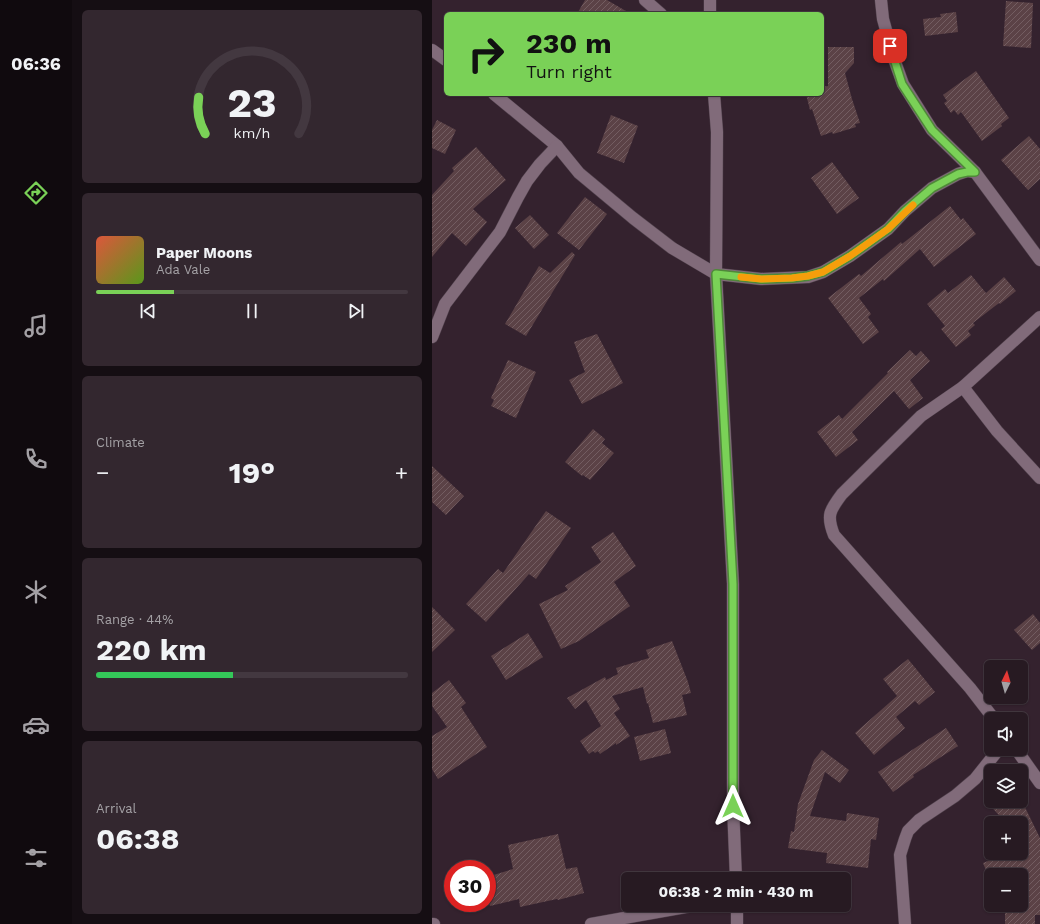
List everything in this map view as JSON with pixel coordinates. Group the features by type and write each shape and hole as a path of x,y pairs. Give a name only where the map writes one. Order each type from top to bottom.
{"street":[{"path":"645,0 659,12"},
{"path":"710,0 710,12"},
{"path":"881,0 883,19 902,84 932,130 975,172 1040,260"},
{"path":"432,50 444,59"},
{"path":"496,96 557,146 579,173 633,218 672,248 716,274 761,279 792,278 823,272 850,256 888,229 905,211 932,188 958,174 975,172"},
{"path":"714,96 717,132 716,274 733,584 733,806 736,872"},
{"path":"432,337 445,304 500,232 527,181 557,146"},
{"path":"989,712 970,688 834,535 830,526 831,508 842,494 921,416 963,386 1040,317"},
{"path":"963,386 997,431 1040,478"},
{"path":"905,924 900,855 908,830 919,820 955,796 975,779 993,756"},
{"path":"1021,756 1040,783"},
{"path":"591,924 658,912"},
{"path":"737,912 737,924"}],"building":[{"path":"585,0 607,0 628,12 578,12"},
{"path":"1006,1 1033,3 1031,48 1003,46"},
{"path":"956,12 958,32 925,36 923,19 941,17 940,14"},
{"path":"828,47 854,47 854,63 845,73 860,123 855,124 856,127 821,136 812,109 810,110 806,96 824,96 824,87 828,86"},
{"path":"976,71 1009,118 1001,124 1002,126 982,141 961,112 958,115 954,110 951,113 944,103 947,101 943,95"},
{"path":"611,115 638,126 624,163 597,153"},
{"path":"437,120 456,130 445,154 432,148 432,130"},
{"path":"1029,136 1040,149 1040,179 1028,190 1001,160"},
{"path":"476,147 506,180 473,209 487,222 466,246 452,233 432,257 432,195 454,171 452,168"},
{"path":"832,162 859,198 837,214 811,178"},
{"path":"585,197 607,214 579,250 557,233"},
{"path":"950,206 961,220 963,218 976,234 934,267 920,249 884,281 883,279 859,298 871,314 868,317 879,332 863,344 828,298 859,274 861,276 901,242 902,244"},
{"path":"530,215 549,235 534,249 515,228"},
{"path":"572,252 575,255 526,336 505,324 539,266 550,273"},
{"path":"971,275 986,293 1004,277 1016,291 973,323 975,325 968,331 971,335 956,347 941,329 945,326 927,304 945,289 948,293"},
{"path":"597,334 623,383 582,404 569,380 585,372 574,342"},
{"path":"910,350 916,356 921,351 930,361 910,380 923,398 909,409 894,391 852,432 858,440 836,457 817,432 839,415 842,419"},
{"path":"508,360 536,372 516,418 491,406 494,400 491,398"},
{"path":"593,429 605,439 602,443 614,453 590,480 583,475 582,476 565,462"},
{"path":"432,466 464,496 446,515 432,502"},
{"path":"546,511 571,528 536,579 529,574 486,622 466,604 498,569 503,573"},
{"path":"613,532 636,566 614,582 630,606 579,641 561,649 539,604 568,590 565,586 601,562 591,547"},
{"path":"432,607 455,630 432,652"},
{"path":"1033,614 1040,623 1040,643 1032,650 1014,630"},
{"path":"528,633 543,657 506,680 491,656"},
{"path":"672,641 691,693 682,695 687,715 653,723 643,687 612,696 620,709 614,713 630,736 616,745 616,743 600,754 598,751 595,753 593,751 589,754 580,741 601,726 586,700 575,709 567,698 605,677 606,680 618,674 616,668 649,658 646,650"},
{"path":"908,659 935,692 919,705 915,701 896,717 905,728 874,755 855,733 897,696 883,679"},
{"path":"449,680 466,703 461,707 487,747 438,779 432,769 432,736 447,727 432,706 432,693"},
{"path":"946,728 958,746 913,775 914,777 893,792 878,772"},
{"path":"665,729 671,753 640,761 634,737"},
{"path":"822,750 849,770 840,783 825,772 810,816 846,821 847,813 879,818 876,840 871,839 868,868 826,863 827,853 788,848 791,831 794,832 798,804 814,760"},
{"path":"992,808 1025,808 1040,838 1040,915 1035,915 1035,924 1005,924 1005,912 1028,912 1028,868 985,868 983,863 990,860 1028,860 1028,816 1000,816"},
{"path":"558,834 566,869 577,867 584,893 558,900 520,907 519,899 496,905 496,874 513,869 508,845"}],"slow traffic":[{"path":"741,277 761,279 792,278 823,272 850,256 888,229 905,211 913,205"}],"route":[{"path":"733,806 733,584 716,274 761,279 792,278 823,272 850,256 888,229 905,211 932,188 958,174 975,172 932,130 902,84 890,46"}]}
